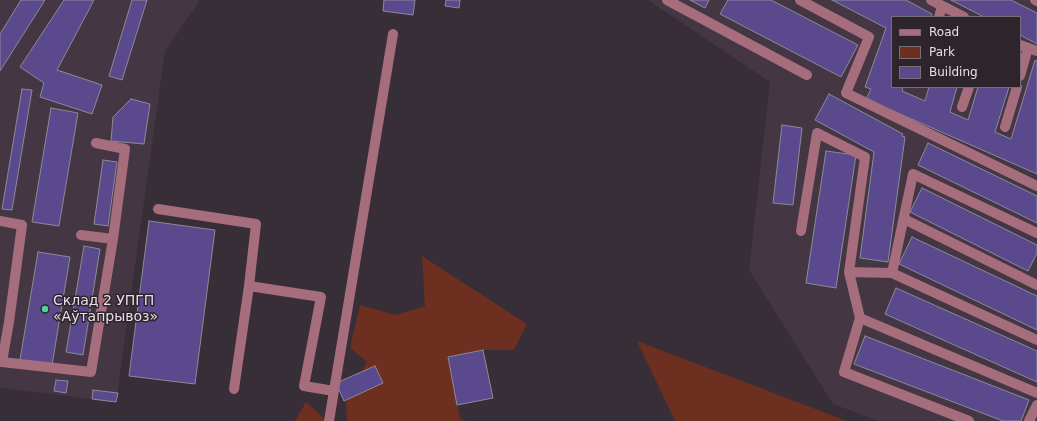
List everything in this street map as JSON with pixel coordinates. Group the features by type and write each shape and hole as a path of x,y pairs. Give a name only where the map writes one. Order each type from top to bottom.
{"lane":[{"path":"666,0 807,75"},
{"path":"800,0 869,37 846,93 1037,186"},
{"path":"931,0 962,16"},
{"path":"939,16 942,6"},
{"path":"329,421 393,34"},
{"path":"1021,72 1028,48"},
{"path":"962,107 969,88"},
{"path":"1005,127 1017,88"},
{"path":"801,232 818,133 865,157 849,272 860,318 844,372 969,421"},
{"path":"0,221 22,225 2,362 91,372 113,239 125,149 96,143"},
{"path":"892,273 913,174 1037,233"},
{"path":"158,209 256,224 249,286 234,389"},
{"path":"904,218 1037,285"},
{"path":"81,235 113,239"},
{"path":"849,272 892,273 1037,340"},
{"path":"249,286 321,297 304,386 334,391"},
{"path":"860,318 1037,393"},
{"path":"1029,421 1037,405"}],"shaded area":[{"path":"0,0 200,0 165,51 116,402 0,388"},
{"path":"648,0 1037,0 1037,421 879,421 833,404 749,270 770,82"}],"green space":[{"path":"422,256 527,324 514,350 483,350 448,357 460,418 465,421 347,421 346,402 367,362 350,348 360,305 396,315 425,306"},
{"path":"637,341 847,421 675,421"},
{"path":"306,402 327,421 295,421"}],"building":[{"path":"21,0 45,0 0,71 0,34"},
{"path":"64,0 94,0 57,70 102,85 92,114 40,97 44,83 20,67"},
{"path":"132,0 147,0 122,80 109,76"},
{"path":"384,0 415,0 413,15 383,11"},
{"path":"446,0 460,0 459,8 445,6"},
{"path":"690,0 709,0 705,8"},
{"path":"728,0 771,0 858,45 841,77 720,14"},
{"path":"832,0 906,0 932,14 931,16 891,16 891,88 903,88 902,91 925,101 929,88 957,88 950,112 968,120 978,88 1009,88 995,132 1011,139 1035,60 1037,61 1037,174 866,99 871,89 865,87 886,28"},
{"path":"951,0 1011,0 1037,13 1037,44 1021,36 1021,16 982,16"},
{"path":"22,89 32,90 12,210 2,209"},
{"path":"829,94 903,134 902,136 905,137 888,262 860,258 874,152 815,120"},
{"path":"131,99 150,104 144,144 111,141 113,117"},
{"path":"51,108 78,113 59,226 32,222"},
{"path":"782,125 802,128 793,205 773,203"},
{"path":"928,143 1037,196 1037,223 918,165"},
{"path":"826,151 856,155 836,288 806,283"},
{"path":"103,160 117,162 108,226 94,224"},
{"path":"922,188 1037,245 1037,253 1028,271 910,212"},
{"path":"149,221 215,230 195,384 129,376"},
{"path":"912,237 1037,296 1037,330 899,264"},
{"path":"84,246 100,249 83,355 66,352"},
{"name":"Склад 2 УПГП «Аўтапрывоз»","path":"38,252 70,257 52,365 20,360"},
{"path":"896,288 1037,351 1037,382 885,314"},
{"path":"865,336 1029,400 1021,421 1003,421 854,364"},
{"path":"483,350 493,398 457,405 448,357"},
{"path":"375,366 383,383 344,401 336,383"},
{"path":"56,380 68,381 66,393 54,391"},
{"path":"93,390 118,393 116,402 92,399"}],"place":[{"name":"Склад 2 УПГП «Аўтапрывоз»","path":"45,309"}]}
